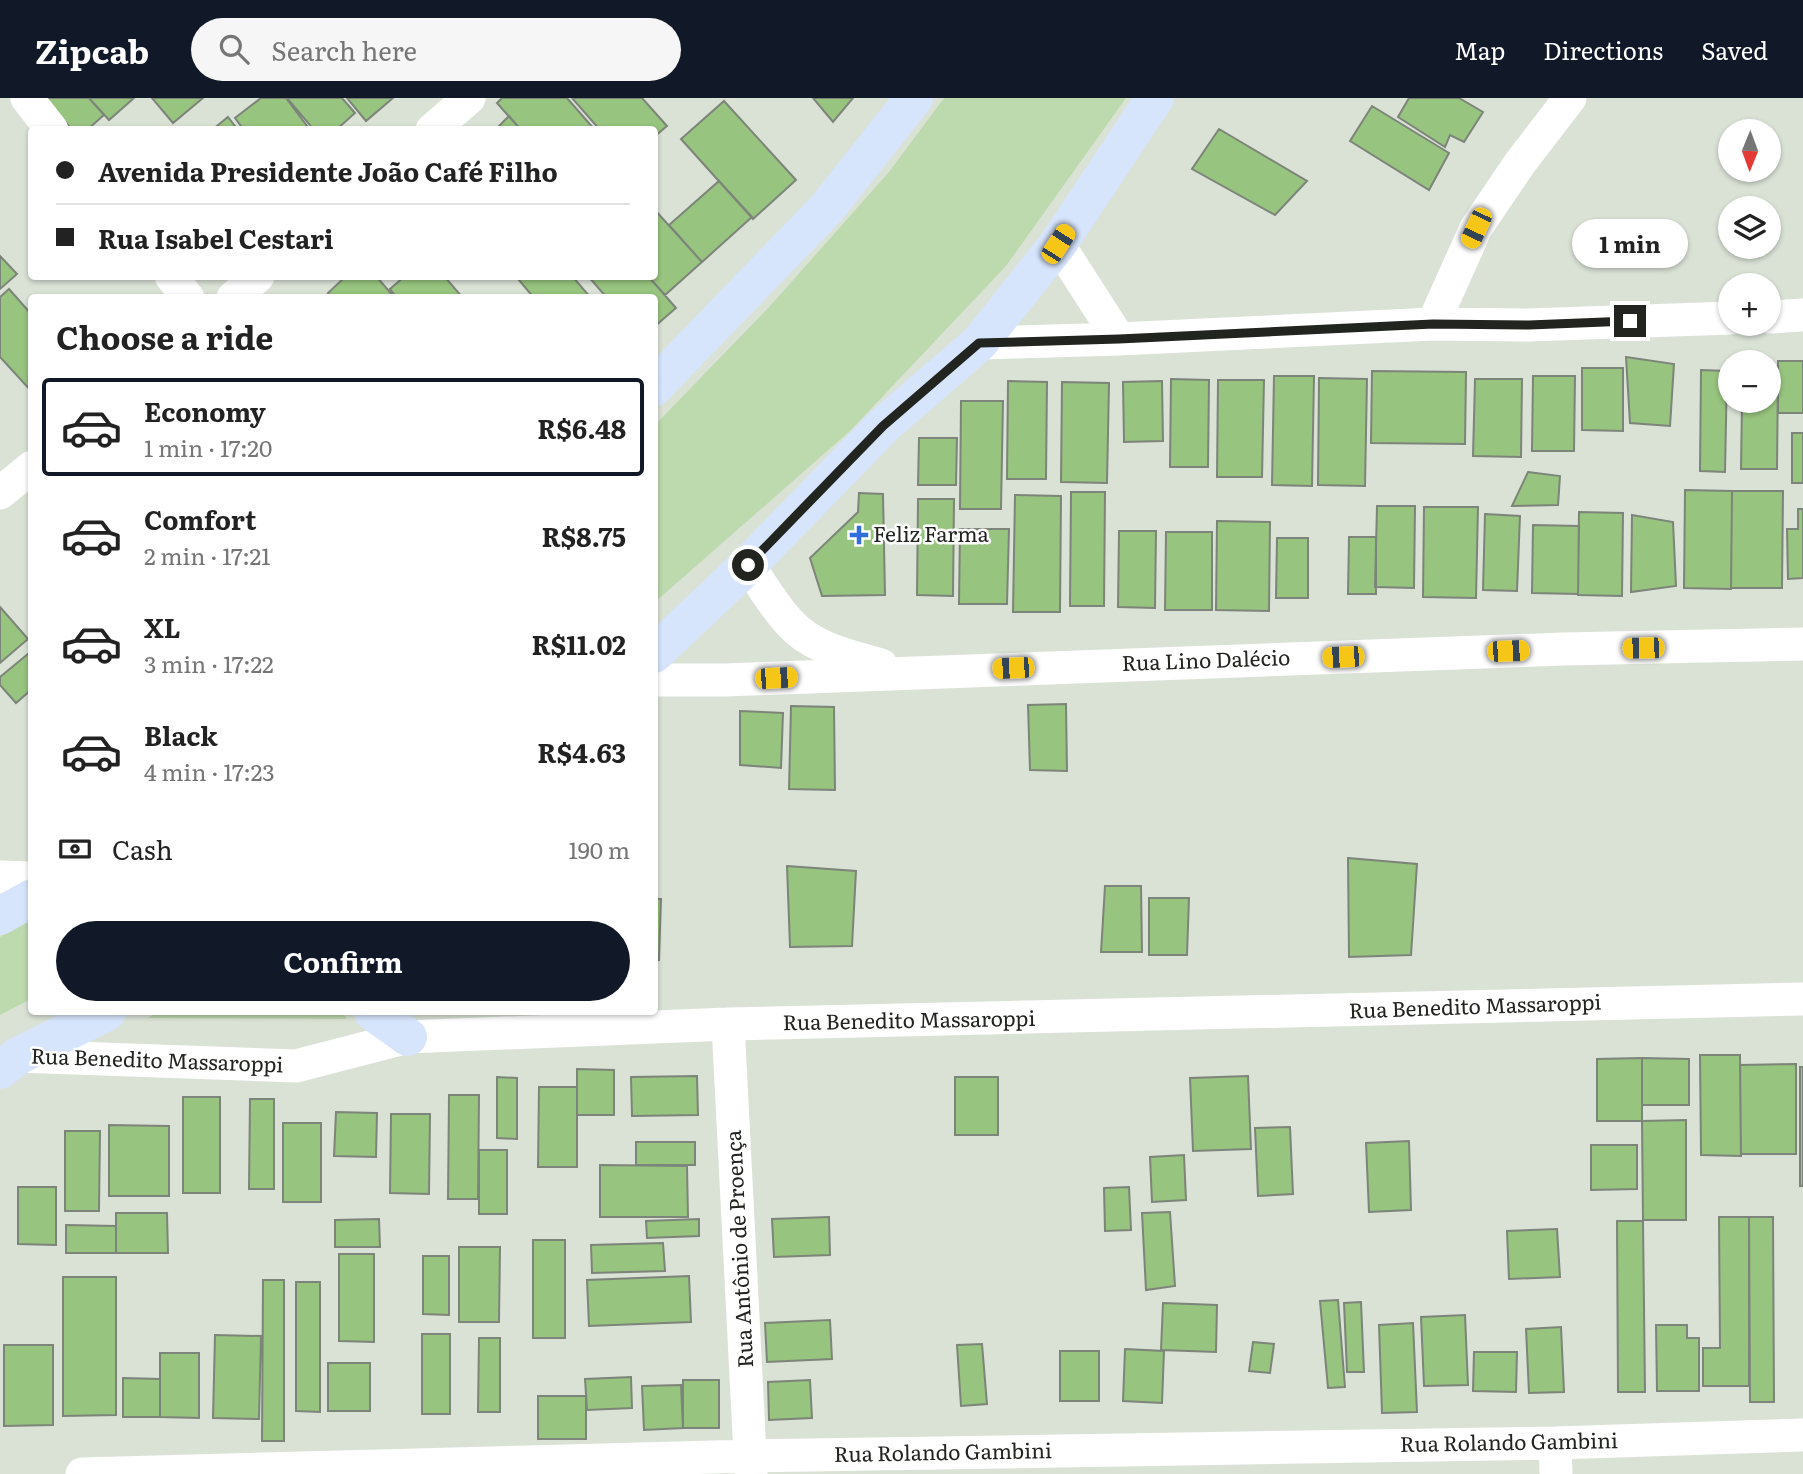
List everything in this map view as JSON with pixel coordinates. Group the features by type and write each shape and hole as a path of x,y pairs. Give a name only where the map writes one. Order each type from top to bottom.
{"main road":[{"path":"658,383 827,208 914,98"},
{"path":"658,650 748,565 883,426 979,343 1058,244 1155,98"},
{"path":"0,916 28,900"},
{"path":"9,1063 101,1015"},
{"path":"377,1015 408,1037"}],"street":[{"path":"27,98 49,126"},
{"path":"437,126 469,98"},
{"path":"1433,324 1476,228 1520,163 1570,98"},
{"path":"1058,244 1119,339"},
{"path":"174,280 185,294"},
{"path":"238,294 253,280"},
{"path":"1781,316 1803,315"},
{"path":"979,343 1433,324 1529,325 1718,318"},
{"path":"0,493 28,470"},
{"name":"Rua Lino Dalécio","path":"748,565 790,624 812,641 838,652 904,672"},
{"name":"Rua Lino Dalécio","path":"658,680 725,680 1563,649 1803,644"},
{"path":"0,877 28,878"},
{"name":"Rua Benedito Massaroppi","path":"9,1063 296,1066 408,1037 728,1024 1803,999"},
{"name":"Rua Antônio de Proença","path":"728,1024 751,1465"},
{"name":"Rua Rolando Gambini","path":"82,1474 1555,1458 1803,1435"}],"green space":[{"path":"944,98 1126,98 1006,266 850,431 658,599 658,422 771,305 889,172"},
{"path":"28,920 28,1001 0,1015 0,937"},
{"path":"154,1015 344,1015 347,1019 147,1018"}],"building":[{"path":"45,98 89,98 104,115 92,126 69,126"},
{"path":"89,98 134,98 109,120"},
{"path":"152,98 203,98 173,123"},
{"path":"261,98 286,98 307,126 241,126 235,118"},
{"path":"287,98 342,98 355,113 340,126 311,126"},
{"path":"347,98 393,98 366,121"},
{"path":"502,98 567,98 592,126 517,126 497,103"},
{"path":"572,98 642,98 667,126 658,134 658,126 596,126"},
{"path":"813,98 853,98 833,122"},
{"path":"1409,98 1459,98 1483,112 1464,142 1450,135 1445,147 1398,117"},
{"path":"724,101 796,180 753,219 681,139"},
{"path":"1372,106 1449,153 1429,190 1350,141"},
{"path":"509,116 518,126 499,126"},
{"path":"228,117 235,126 217,126"},
{"path":"1219,129 1307,181 1275,215 1192,169"},
{"path":"719,181 752,217 702,262 669,225"},
{"path":"658,213 702,262 665,295 652,280 658,280"},
{"path":"0,256 17,274 0,289"},
{"path":"342,280 379,280 392,294 329,294"},
{"path":"400,280 447,280 460,294 394,294 390,289"},
{"path":"519,280 575,280 588,294 531,294"},
{"path":"591,280 652,280 676,308 658,324 658,294 604,294"},
{"path":"9,289 28,310 28,388 0,357 0,297"},
{"path":"1626,357 1674,364 1670,426 1630,423"},
{"path":"1781,361 1803,361 1803,413 1781,413"},
{"path":"1582,368 1623,368 1623,431 1582,430"},
{"path":"1701,370 1718,371 1718,413 1726,413 1725,472 1700,471"},
{"path":"1372,371 1466,372 1465,444 1371,443"},
{"path":"1274,376 1314,376 1312,486 1272,485"},
{"path":"1533,376 1575,376 1574,451 1532,451"},
{"path":"1319,378 1367,379 1365,486 1318,485"},
{"path":"1171,379 1209,380 1208,467 1170,467"},
{"path":"1475,379 1522,379 1521,457 1473,456"},
{"path":"1218,380 1264,380 1262,477 1217,477"},
{"path":"1008,381 1047,382 1046,479 1007,479"},
{"path":"1162,381 1163,441 1124,442 1123,382"},
{"path":"1062,382 1109,383 1107,483 1061,482"},
{"path":"961,401 1003,401 1001,509 960,509"},
{"path":"1742,413 1778,413 1777,469 1741,469"},
{"path":"1792,433 1803,433 1803,483 1792,483"},
{"path":"919,438 957,438 956,485 918,485"},
{"path":"1528,472 1560,476 1558,505 1512,506"},
{"path":"1685,490 1732,491 1731,589 1684,588"},
{"path":"1732,491 1783,491 1782,588 1731,588"},
{"path":"1071,492 1105,492 1104,606 1070,606"},
{"name":"Feliz Farma","path":"859,493 883,494 885,595 822,596 810,558 858,512"},
{"path":"1015,495 1061,496 1060,612 1013,612"},
{"path":"918,499 954,499 953,596 917,595"},
{"path":"1377,506 1415,506 1414,588 1375,587"},
{"path":"1424,507 1478,507 1476,598 1423,597"},
{"path":"1798,509 1803,509 1803,578 1788,579 1787,529 1798,529"},
{"path":"1579,512 1623,513 1622,596 1578,595"},
{"path":"1485,514 1520,516 1517,591 1483,590"},
{"path":"1632,515 1673,522 1676,586 1631,592"},
{"path":"1217,521 1270,522 1269,611 1216,610"},
{"path":"1533,525 1579,526 1578,594 1532,593"},
{"path":"960,529 1009,529 1007,604 959,604"},
{"path":"1119,531 1156,531 1155,608 1118,607"},
{"path":"1166,532 1212,532 1212,610 1165,610"},
{"path":"1349,537 1376,537 1376,594 1348,594"},
{"path":"1277,538 1308,538 1308,598 1276,598"},
{"path":"0,607 28,639 0,663"},
{"path":"28,654 28,692 16,703 0,685 0,677"},
{"path":"1066,704 1067,771 1030,770 1028,705"},
{"path":"791,706 834,707 835,790 789,789"},
{"path":"740,711 783,713 781,768 740,765"},
{"path":"1348,858 1417,864 1411,955 1349,957"},
{"path":"787,866 856,871 852,946 790,947"},
{"path":"1105,886 1141,886 1142,952 1101,952"},
{"path":"1149,898 1189,898 1187,955 1149,955"},
{"path":"658,899 661,899 659,960"},
{"path":"1700,1055 1740,1055 1741,1156 1701,1155"},
{"path":"1642,1058 1689,1059 1689,1105 1642,1105"},
{"path":"1642,1058 1642,1121 1597,1121 1597,1059"},
{"path":"1796,1064 1796,1154 1741,1154 1740,1065"},
{"path":"1800,1067 1803,1067 1803,1186 1800,1186"},
{"path":"577,1069 614,1070 614,1115 577,1115"},
{"path":"697,1076 698,1115 632,1116 631,1077"},
{"path":"1248,1076 1251,1149 1193,1151 1190,1078"},
{"path":"497,1077 517,1078 517,1139 497,1138"},
{"path":"955,1077 998,1077 998,1135 955,1135"},
{"path":"539,1087 577,1087 577,1167 538,1167"},
{"path":"449,1095 479,1095 478,1199 448,1199"},
{"path":"183,1097 220,1097 220,1193 183,1193"},
{"path":"250,1099 274,1099 274,1189 249,1189"},
{"path":"336,1112 377,1113 376,1157 334,1156"},
{"path":"391,1114 430,1114 429,1194 390,1193"},
{"path":"1686,1120 1686,1220 1643,1220 1642,1121"},
{"path":"283,1123 321,1123 321,1202 283,1202"},
{"path":"109,1125 169,1126 169,1196 109,1196"},
{"path":"1290,1127 1293,1194 1258,1196 1255,1128"},
{"path":"65,1131 100,1131 99,1211 65,1211"},
{"path":"1409,1141 1411,1210 1369,1212 1366,1143"},
{"path":"636,1142 695,1142 695,1165 636,1165"},
{"path":"1591,1145 1637,1145 1637,1189 1591,1190"},
{"path":"479,1150 507,1150 507,1214 479,1214"},
{"path":"1184,1155 1186,1200 1152,1202 1150,1157"},
{"path":"600,1165 687,1166 688,1217 600,1217"},
{"path":"18,1187 56,1187 56,1245 18,1244"},
{"path":"1129,1187 1131,1230 1105,1231 1104,1188"},
{"path":"1170,1212 1175,1286 1146,1290 1142,1213"},
{"path":"116,1213 167,1213 168,1253 116,1253"},
{"path":"829,1217 830,1255 774,1257 772,1219"},
{"path":"1719,1217 1749,1217 1749,1386 1703,1386 1703,1348 1720,1348"},
{"path":"1749,1217 1773,1217 1774,1402 1750,1402"},
{"path":"379,1219 380,1247 335,1247 335,1220"},
{"path":"699,1219 699,1236 647,1238 646,1221"},
{"path":"1617,1221 1643,1221 1645,1392 1618,1392"},
{"path":"66,1225 116,1226 116,1253 66,1253"},
{"path":"1557,1229 1560,1277 1509,1279 1507,1231"},
{"path":"533,1240 565,1240 565,1338 533,1338"},
{"path":"663,1243 665,1271 592,1273 591,1245"},
{"path":"459,1247 500,1247 499,1322 459,1322"},
{"path":"339,1254 374,1254 374,1342 339,1341"},
{"path":"423,1256 449,1256 449,1315 423,1314"},
{"path":"689,1276 691,1322 589,1326 587,1280"},
{"path":"63,1277 116,1277 116,1415 63,1416"},
{"path":"263,1280 284,1280 284,1441 262,1441"},
{"path":"296,1282 320,1282 320,1412 296,1411"},
{"path":"1338,1300 1345,1387 1328,1388 1320,1301"},
{"path":"1361,1302 1364,1372 1347,1372 1344,1303"},
{"path":"1163,1303 1217,1305 1216,1352 1161,1350"},
{"path":"1465,1315 1468,1385 1424,1386 1421,1317"},
{"path":"830,1320 832,1359 767,1362 765,1323"},
{"path":"1413,1323 1417,1412 1382,1413 1379,1325"},
{"path":"1656,1325 1687,1325 1687,1338 1699,1338 1699,1391 1657,1391"},
{"path":"1561,1327 1564,1392 1529,1393 1526,1329"},
{"path":"422,1334 450,1334 450,1414 422,1414"},
{"path":"215,1335 261,1336 259,1419 213,1418"},
{"path":"479,1338 500,1338 500,1412 478,1412"},
{"path":"1253,1342 1274,1344 1270,1373 1249,1371"},
{"path":"982,1344 987,1404 961,1406 957,1345"},
{"path":"4,1345 53,1345 53,1425 4,1426"},
{"path":"1125,1349 1164,1351 1162,1403 1123,1401"},
{"path":"1060,1351 1099,1351 1099,1401 1060,1401"},
{"path":"1474,1352 1517,1352 1516,1392 1473,1391"},
{"path":"160,1353 199,1353 199,1418 160,1417"},
{"path":"328,1363 370,1363 370,1411 328,1411"},
{"path":"631,1377 632,1408 587,1410 585,1379"},
{"path":"123,1378 160,1379 160,1417 123,1417"},
{"path":"683,1380 719,1380 719,1428 683,1428"},
{"path":"810,1380 812,1418 769,1420 768,1382"},
{"path":"681,1385 683,1428 644,1430 642,1386"},
{"path":"538,1396 586,1396 586,1439 538,1439"}],"place":[{"name":"Feliz Farma","path":"859,535"}],"route":[{"path":"748,565 883,426 979,343 1433,324 1529,325 1630,321"}]}
